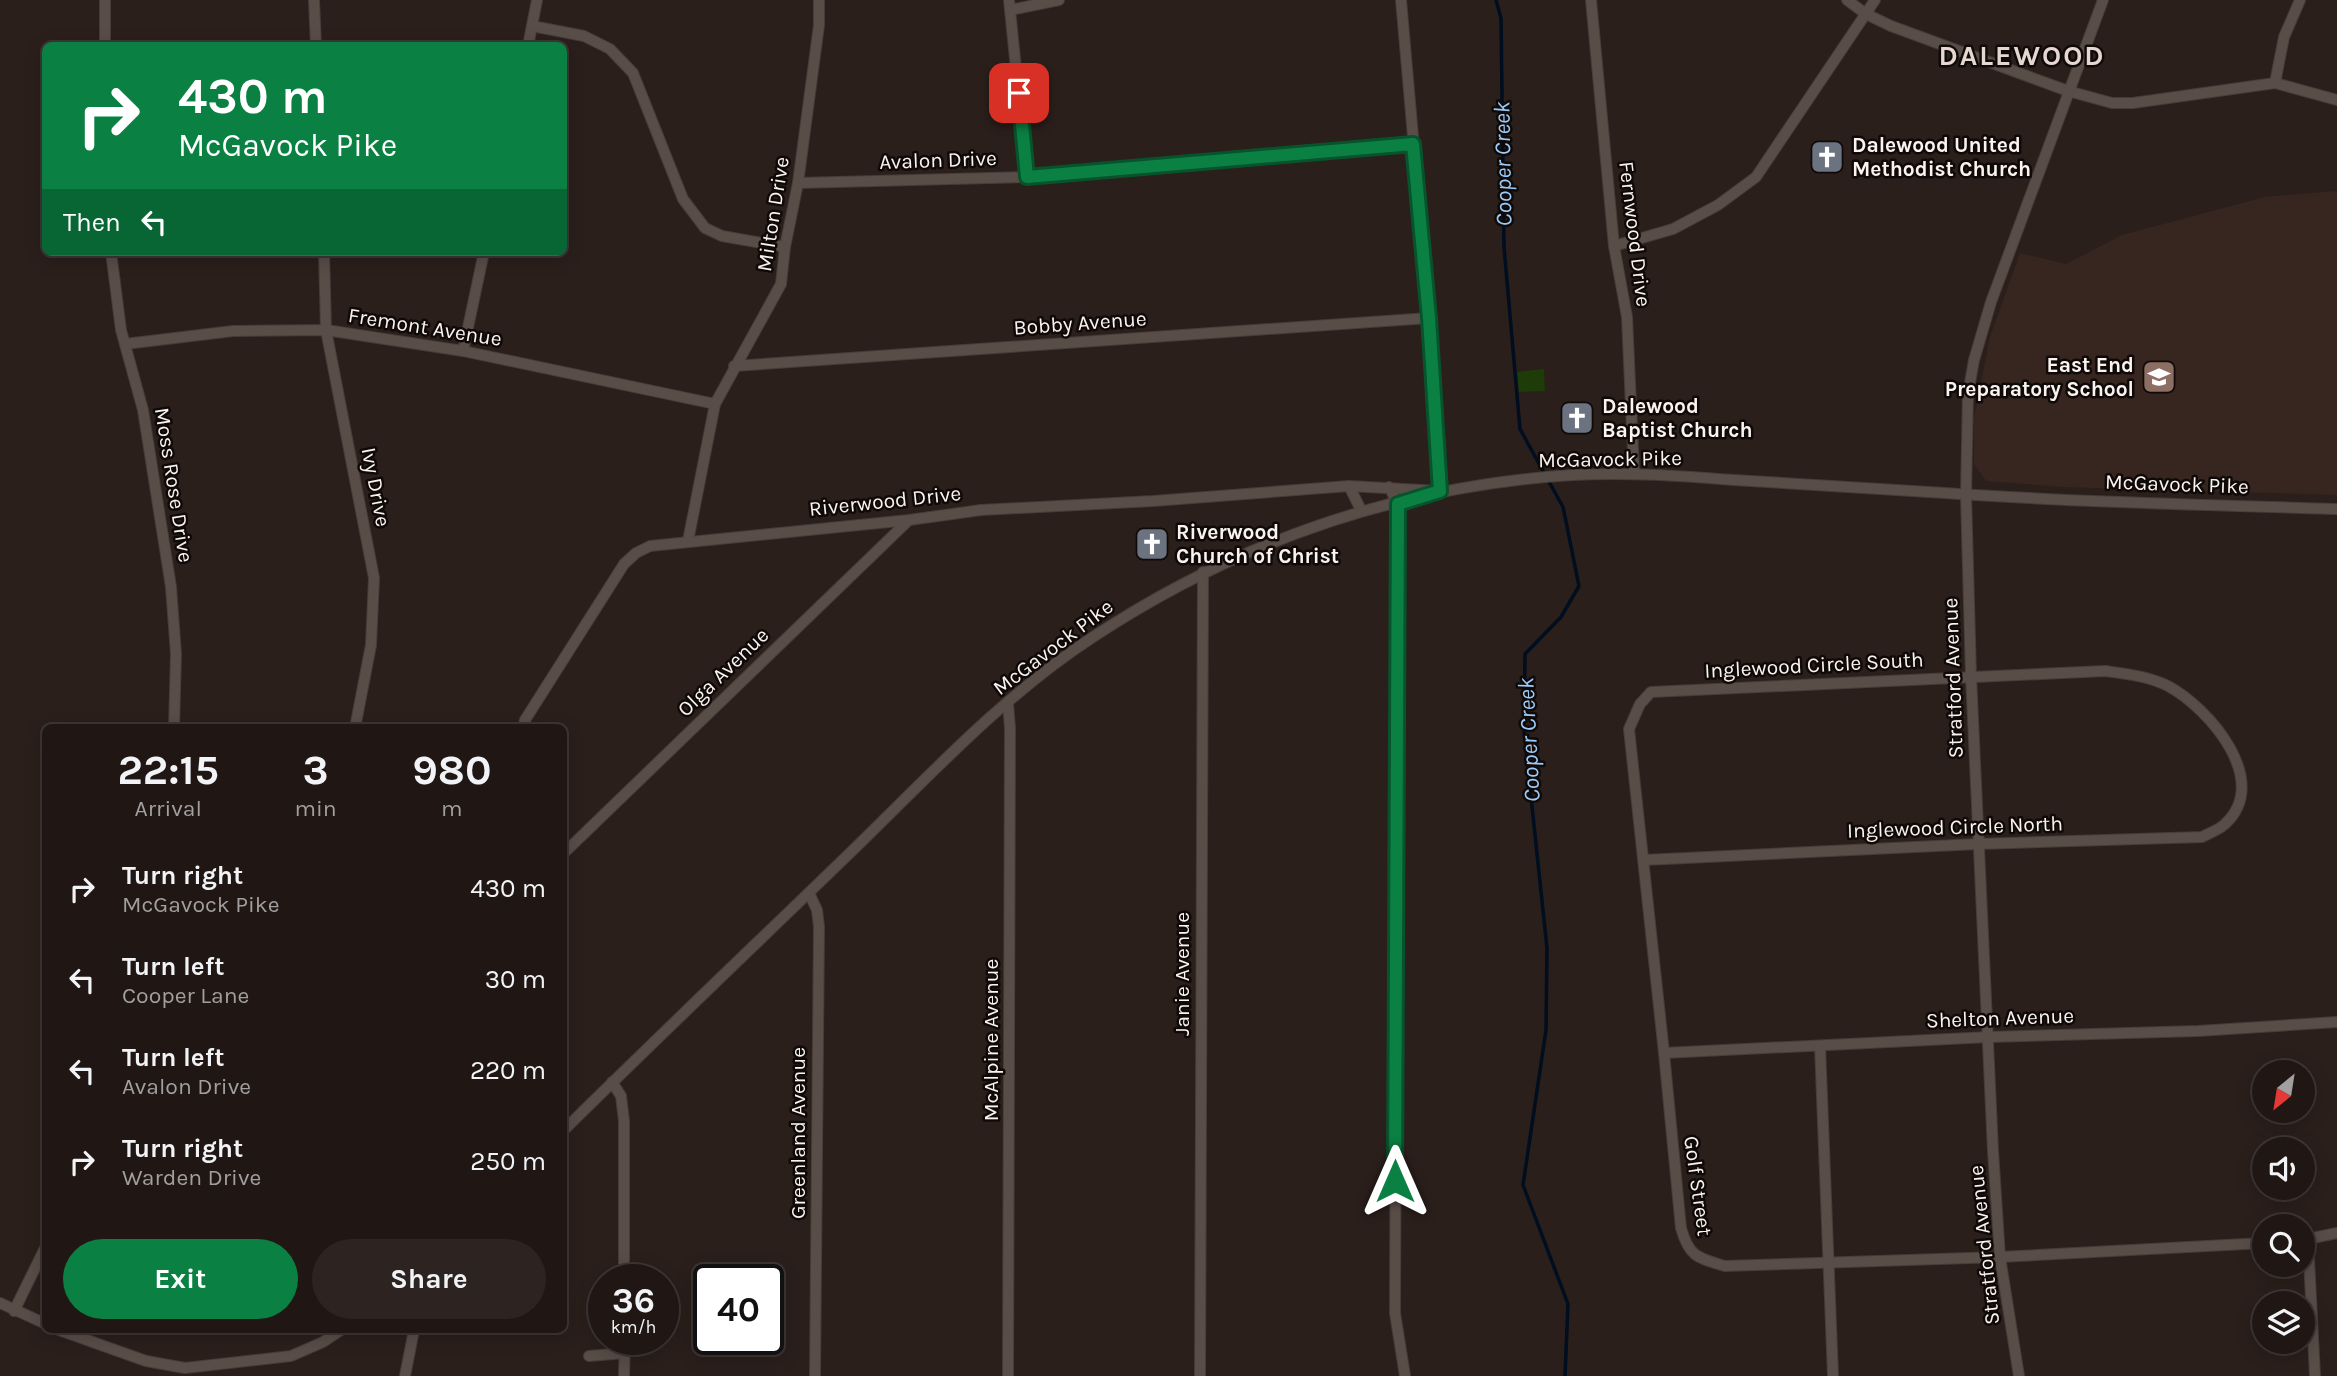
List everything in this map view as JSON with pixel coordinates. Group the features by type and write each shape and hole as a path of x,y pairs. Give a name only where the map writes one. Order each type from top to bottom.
{"street":[{"path":"105,0 105,42"},
{"path":"314,0 316,42"},
{"path":"529,42 537,0"},
{"name":"Milton Drive","path":"688,541 715,404 781,284 785,247 798,183 819,25 819,0"},
{"path":"1027,177 1010,5 1059,0"},
{"path":"1401,0 1429,318 1440,491"},
{"name":"Fernwood Drive","path":"1591,0 1614,246 1627,317 1634,474"},
{"path":"1847,0 1891,26 2068,91 2112,103 2133,103 2276,83 2337,100"},
{"path":"1614,246 1673,229 1718,205 1756,177 1875,0"},
{"name":"Stratford Avenue","path":"2019,1376 2000,1257 1978,844 1966,495 1968,394 1974,360 1991,302 2103,0"},
{"path":"2276,83 2284,37 2300,0"},
{"path":"532,26 584,36 610,49 633,73 683,199 705,228 722,236 785,247"},
{"name":"Avalon Drive","path":"798,183 1027,177 1413,144"},
{"name":"Moss Rose Drive","path":"112,256 121,330 142,410 171,587 176,654 174,724"},
{"name":"Ivy Drive","path":"324,256 326,331 374,578 371,645 356,724"},
{"path":"463,351 483,256"},
{"name":"Bobby Avenue","path":"734,366 1429,318"},
{"name":"Fremont Avenue","path":"125,344 233,331 326,331 463,351 715,404"},
{"name":"McGavock Pike","path":"567,1127 1008,704 1089,640 1147,603 1203,572 1295,532 1362,510 1398,504 1440,491 1574,475 1634,474 1966,495 2337,509"},
{"path":"1349,486 1362,510"},
{"name":"Riverwood Drive","path":"524,724 624,564 636,552 650,546 909,520 981,510 1153,501 1349,486 1440,491"},
{"path":"1389,487 1398,504 1395,1313 1405,1376"},
{"name":"Olga Avenue","path":"567,850 909,520"},
{"name":"Janie Avenue","path":"1200,1376 1203,572"},
{"name":"Inglewood Circle South","path":"1633,717 1651,692 2105,671 2141,676 2167,686 2189,700 2208,718 2223,738 2239,766 2242,790"},
{"name":"McAlpine Avenue","path":"1008,704 1008,1376"},
{"name":"Golf Street","path":"1633,717 1629,729 1681,1228 1686,1246 1694,1254 1706,1261 1725,1266 2000,1257 2252,1243"},
{"name":"Inglewood Circle North","path":"1644,860 1978,844 2202,837 2224,825 2237,809 2242,790"},
{"name":"Greenland Avenue","path":"809,892 817,910 819,927 815,1376"},
{"name":"Shelton Avenue","path":"1664,1053 1989,1037 2198,1031 2337,1022"},
{"path":"1821,1045 1833,1376"},
{"path":"612,1082 621,1097 624,1121 624,1264"},
{"path":"2315,1238 2337,1233"},
{"path":"14,1311 42,1254"},
{"path":"2308,1277 2315,1376"},
{"path":"0,1303 42,1322"},
{"path":"67,1333 146,1361 186,1368 291,1356 336,1333"},
{"path":"405,1376 413,1333"},
{"path":"589,1356 601,1355"},
{"path":"624,1376 625,1355"}],"shaded area":[{"name":"East End Preparatory School","path":"2337,191 2337,495 2061,487 1986,481 1974,464 1974,418 1990,337 2020,253 2066,264 2122,235 2265,197"}],"green space":[{"path":"1544,369 1545,391 1519,392 1517,372"}],"waterway":[{"name":"Cooper Creek","path":"1496,0 1501,18 1504,247 1520,429 1563,507 1579,586 1561,617 1525,654 1524,731 1547,948 1546,1030 1523,1185 1568,1304 1565,1376"}],"place":[{"name":"Dalewood United Methodist Church","path":"1827,157"},
{"name":"East End Preparatory School","path":"2159,377"},
{"name":"Dalewood Baptist Church","path":"1577,418"},
{"name":"Riverwood Church of Christ","path":"1152,544"}],"district":[{"name":"DALEWOOD","path":"2022,55"}],"route":[{"path":"1019,93 1027,177 1413,144 1429,318 1440,491 1398,504 1395,1181"}]}
